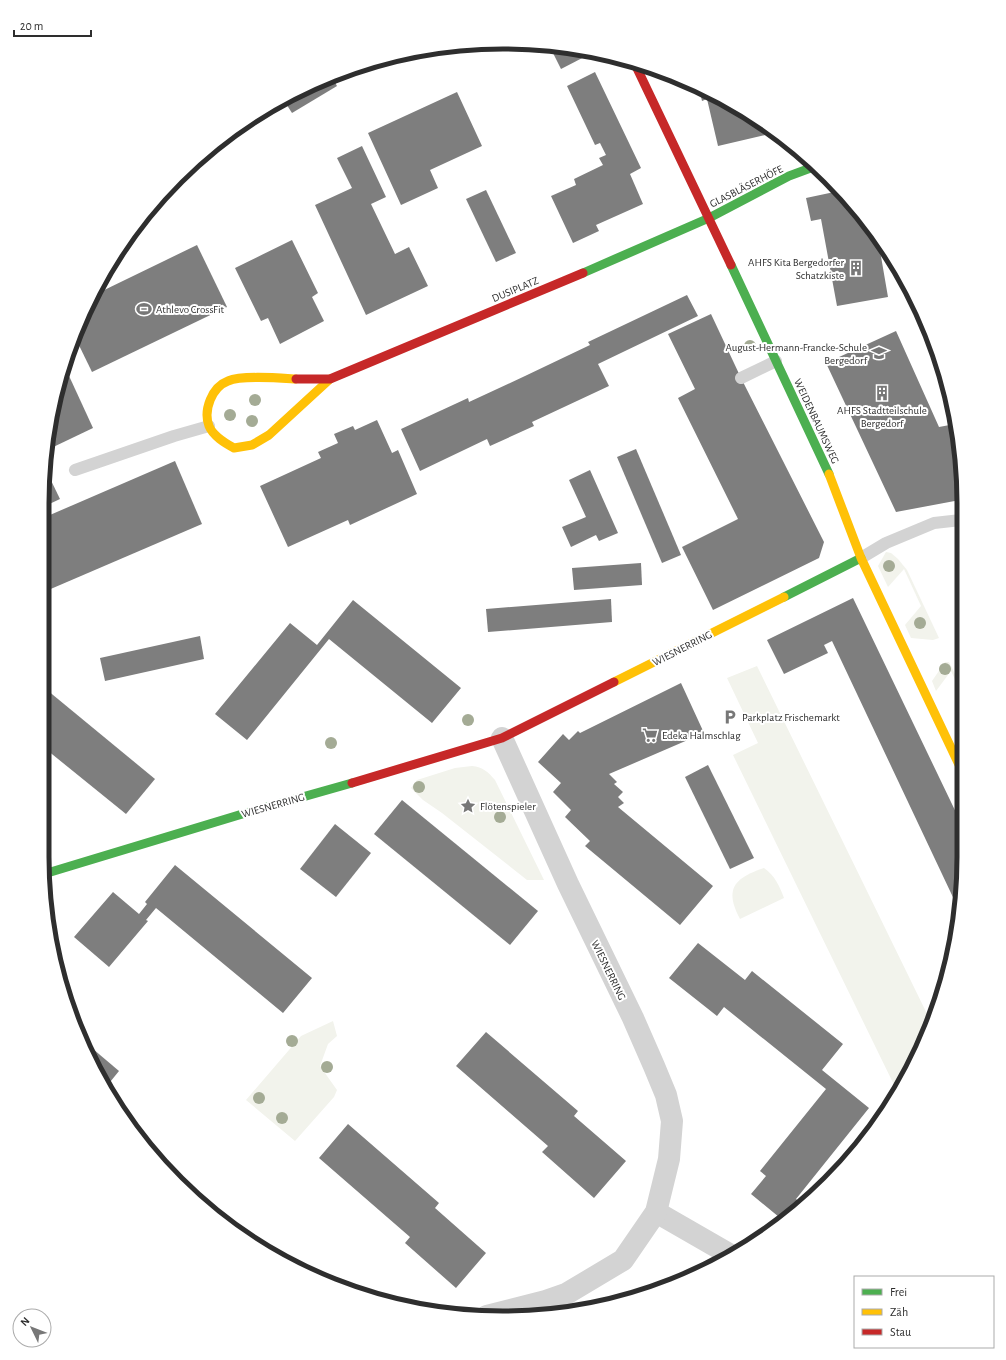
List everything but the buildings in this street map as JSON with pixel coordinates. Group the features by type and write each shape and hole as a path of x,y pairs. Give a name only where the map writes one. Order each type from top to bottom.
{"street":[{"name":"WEIDENBAUMSWEG","path":"638,69 826,466 861,558 957,760"},
{"name":"GLASBLÄSERHÖFE","path":"709,218 789,176 809,169"},
{"name":"DUSIPLATZ","path":"330,379 246,378 227,381 213,392 207,409 209,426 219,439 234,448 252,445 269,435 330,379 649,245 709,218"},
{"name":"WIESNERRING","path":"50,872 502,738 861,558"},
{"name":"WIESNERRING","path":"502,738 575,898 633,1018 666,1095 672,1121 669,1159 656,1212 623,1260 566,1294 546,1301 506,1311"},
{"path":"656,1212 726,1252"}],"lane":[{"path":"741,378 776,362"},
{"path":"75,470 174,436 209,426"},
{"path":"861,558 886,543 934,523 957,520"}],"shaded area":[{"path":"886,552 891,553 898,559 907,570 939,638 933,640 911,638 905,625 921,606 904,569 888,587 878,566"},
{"path":"945,662 949,662 957,678 957,684 951,671 936,691 932,681"},
{"path":"757,666 928,1016 910,1058 895,1086 733,755 758,743 727,678"},
{"path":"472,766 485,770 495,780 544,880 527,880 442,813 423,800 411,788 417,780 455,768"},
{"path":"764,868 776,881 784,898 740,919 735,909 733,900 735,886 745,876"},
{"path":"333,1021 337,1036 328,1044 320,1066 337,1090 334,1097 295,1141 246,1100 301,1036"}],"traffic: fast":[{"path":"583,273 709,218 789,176 809,169"},
{"path":"731,265 829,474"},
{"path":"784,597 861,558"},
{"path":"50,872 239,815 352,783"}],"traffic: slow":[{"path":"296,379 261,377 242,378 234,379 222,384 213,394 208,406 207,420 211,430 220,439 234,448 252,445 269,435 330,379"},
{"path":"829,474 861,558 957,760"},
{"path":"614,682 784,597"}],"traffic: jam":[{"path":"637,69 731,265"},
{"path":"296,379 330,379 583,273"},
{"path":"352,783 502,738 614,682"}],"place":[{"name":"AHFS Kita Bergedorfer Schatzkiste","path":"856,268"},
{"name":"Athlevo CrossFit","path":"144,309"},
{"name":"August-Hermann-Francke-Schule Bergedorf","path":"879,353"},
{"name":"AHFS Stadtteilschule Bergedorf","path":"882,393"},
{"name":"Parkplatz Frischemarkt","path":"730,717"},
{"name":"Edeka Halmschlag","path":"650,735"},
{"name":"Flötenspieler","path":"468,806"}]}
